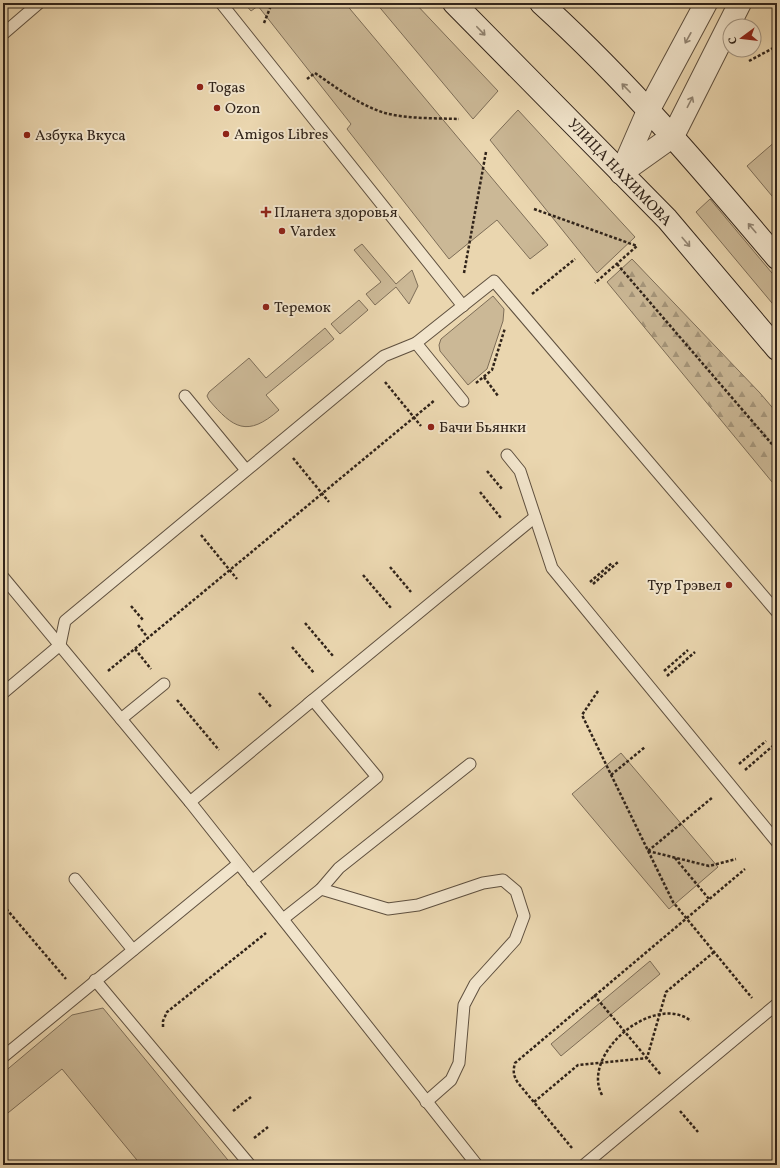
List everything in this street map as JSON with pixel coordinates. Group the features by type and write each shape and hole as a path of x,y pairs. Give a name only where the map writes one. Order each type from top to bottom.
{"main road":[{"name":"УЛИЦА НАХИМОВА","path":"454,3 667,219 777,349"},
{"path":"541,3 571,31 673,136 777,258"},
{"path":"621,173 648,111 706,3"},
{"path":"621,173 673,136 740,3"}],"lane":[{"path":"3,34 39,3"},
{"path":"221,3 461,303"},
{"path":"3,693 60,645 64,621 384,356 416,343 461,303 494,282 777,612"},
{"path":"416,343 461,399"},
{"path":"185,396 246,470"},
{"path":"507,455 520,471 552,568 777,842"},
{"path":"190,802 535,517"},
{"path":"3,577 190,802 476,1165"},
{"path":"121,719 164,684"},
{"path":"252,881 377,777 313,700"},
{"path":"282,919 320,890 339,868 470,764"},
{"path":"3,1057 238,864"},
{"path":"75,879 133,950"},
{"path":"320,890 388,909 418,905 483,883 502,880 516,892 524,916 515,940 475,984 464,1006 459,1063 452,1080 426,1102"},
{"path":"95,980 250,1165"},
{"path":"585,1165 777,1004"}],"path":[{"path":"749,60 777,46"},
{"path":"290,90 315,72 348,96 385,113 418,117 459,119"},
{"path":"461,303 486,152"},
{"path":"534,209 637,246 595,283"},
{"path":"531,294 575,258"},
{"path":"617,264 777,450"},
{"path":"461,399 492,370 510,311 516,307"},
{"path":"372,366 421,426"},
{"path":"484,378 498,396"},
{"path":"92,684 427,406"},
{"path":"280,442 329,502"},
{"path":"480,492 515,534"},
{"path":"188,519 237,579"},
{"path":"575,597 618,562"},
{"path":"575,597 612,563"},
{"path":"390,567 424,608"},
{"path":"363,574 404,625"},
{"path":"131,606 143,620"},
{"path":"305,623 346,673"},
{"path":"138,625 148,638"},
{"path":"292,647 327,689"},
{"path":"135,649 232,767"},
{"path":"650,687 688,650"},
{"path":"650,687 695,652"},
{"path":"598,691 582,715 673,902 766,1014"},
{"path":"726,780 766,741"},
{"path":"726,780 775,744"},
{"path":"611,775 645,748"},
{"path":"648,851 696,811"},
{"path":"648,851 709,866 736,858"},
{"path":"675,858 709,899"},
{"path":"585,1165 514,1077 513,1070 515,1063 745,869"},
{"path":"3,905 79,994"},
{"path":"166,1031 162,1021 167,1012 282,919"},
{"path":"647,1058 666,992 714,952"},
{"path":"594,995 647,1058 698,1132"},
{"path":"602,1096 598,1087 597,1077 601,1063 610,1048 625,1032 644,1020 660,1014 674,1013 684,1016 691,1021"},
{"path":"534,1102 578,1065 647,1058"}],"green space":[{"path":"244,3 345,3 548,245 530,259 497,220 449,259 347,129 351,124 258,6 251,11"},
{"path":"376,3 415,3 498,91 473,119"},
{"path":"518,110 635,237 597,273 490,140"},
{"path":"777,140 777,202 747,166"},
{"path":"710,199 777,279 777,309 696,212"},
{"path":"362,244 396,284 412,270 418,286 409,304 396,287 375,305 366,294 381,282 354,250"},
{"path":"632,259 760,393 777,413 777,488 607,282"},
{"path":"493,296 504,309 503,321 487,369 468,385 440,351 439,345 441,339"},
{"path":"359,300 368,310 340,334 331,324"},
{"path":"325,328 334,339 266,395 279,410 268,419 249,427 241,426 233,423 209,400 207,396 209,392 249,358 266,378"},
{"path":"621,753 718,867 669,909 572,794"},
{"path":"650,961 660,974 561,1056 551,1044"},
{"path":"103,1008 232,1165 141,1165 62,1069 3,1117 3,1073 72,1015"}],"place":[{"name":"Togas","path":"200,87"},
{"name":"Ozon","path":"217,108"},
{"name":"Amigos Libres","path":"226,134"},
{"name":"Азбука Вкуса","path":"27,135"},
{"name":"Планета здоровья","path":"266,212"},
{"name":"Vardex","path":"282,231"},
{"name":"Теремок","path":"266,307"},
{"name":"Бачи Бьянки","path":"431,427"},
{"name":"Тур Трэвел","path":"729,585"}]}
